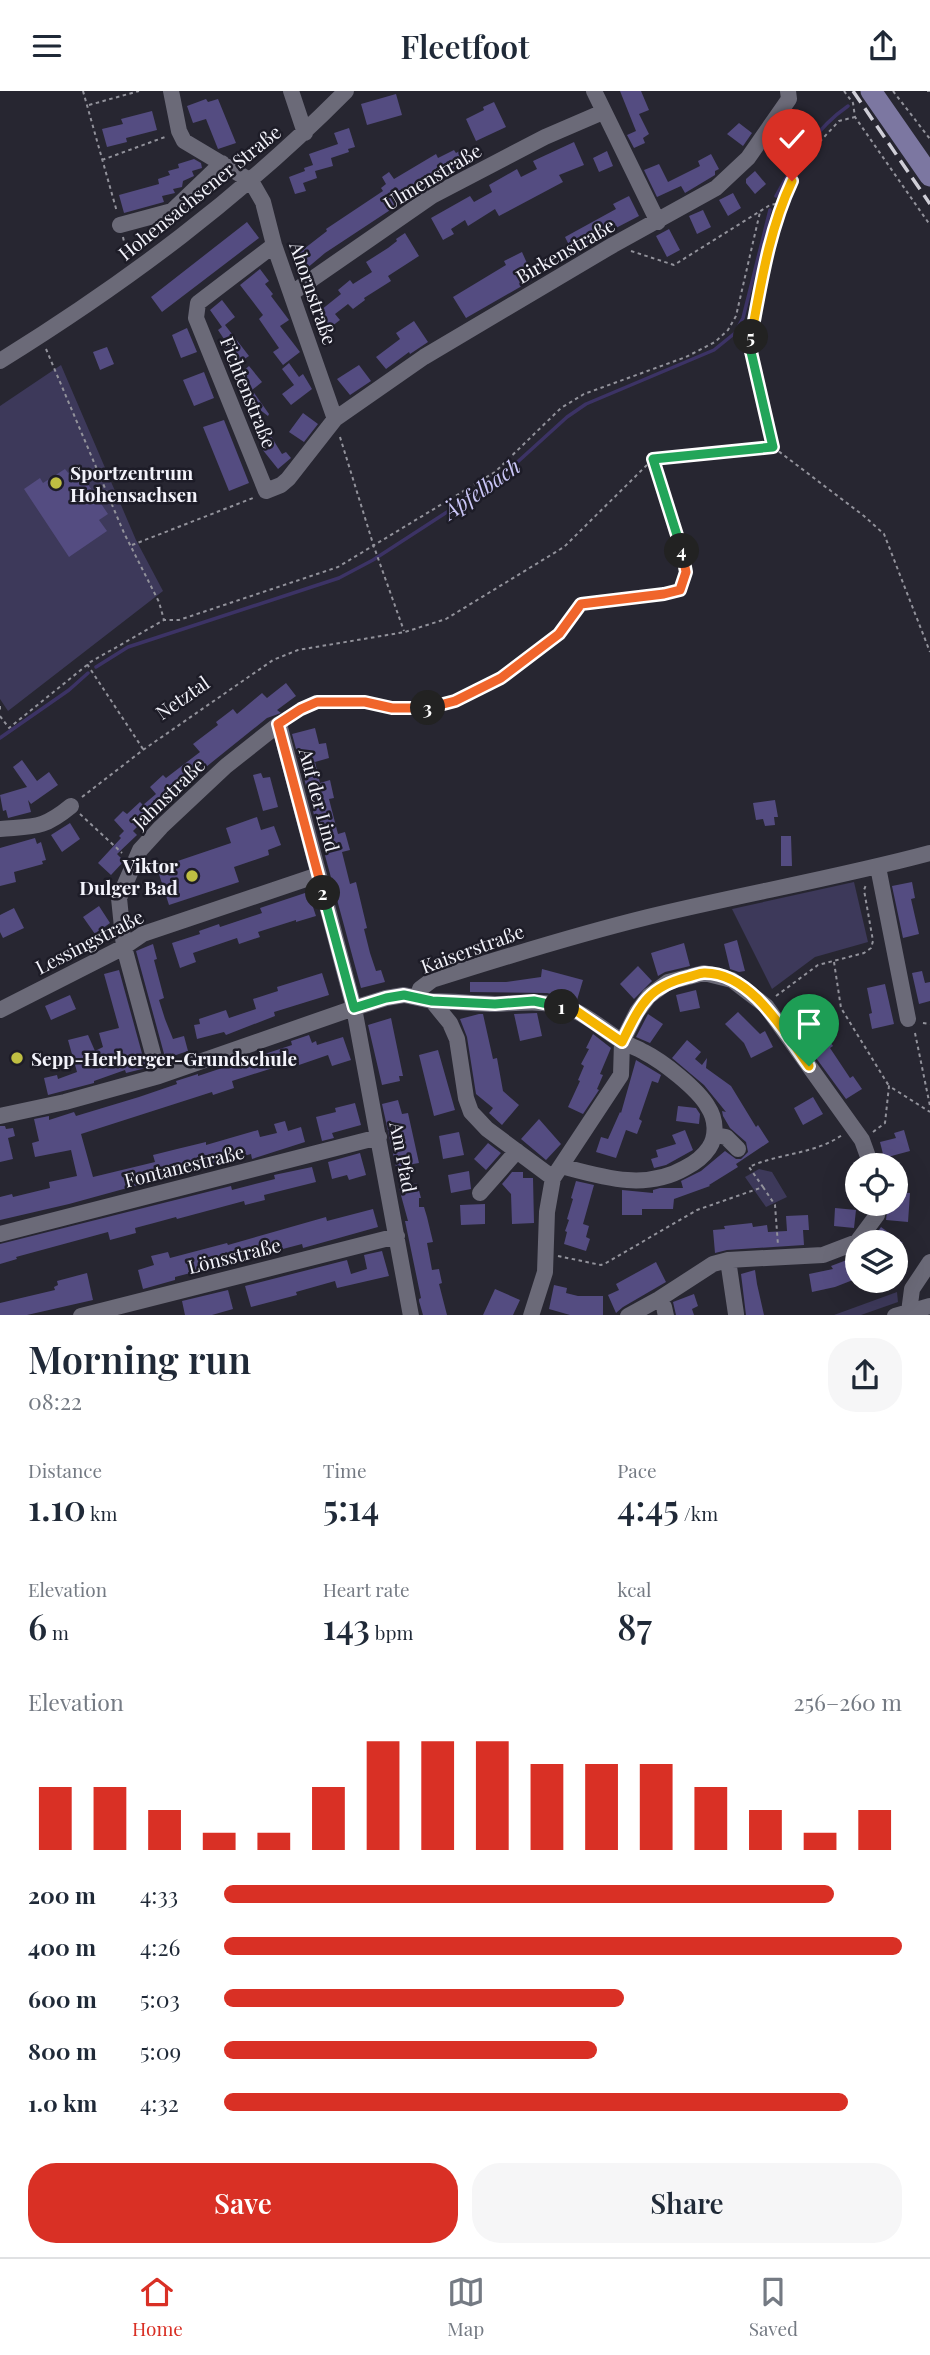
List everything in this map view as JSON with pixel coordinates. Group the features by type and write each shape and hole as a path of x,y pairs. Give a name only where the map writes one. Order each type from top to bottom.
{"main road":[{"path":"871,91 930,176"}],"street":[{"path":"171,91 179,131 184,141 251,181"},
{"path":"292,91 305,133"},
{"name":"Hohensachsener Straße","path":"0,361 162,253 251,181 305,133 346,91"},
{"path":"594,91 658,222"},
{"name":"Birkenstraße","path":"335,419 436,350 613,245 716,188 748,158 789,99 788,91"},
{"name":"Ulmenstraße","path":"292,293 432,195 544,137 603,112"},
{"path":"120,225 172,211 222,163"},
{"name":"Ahornstraße","path":"251,181 263,202 274,245 335,419"},
{"name":"Fichtenstraße","path":"274,245 198,303 197,318 266,491 288,479 335,419"},
{"name":"Jahnstraße","path":"159,1076 124,947 119,898 140,850 161,827 226,766 278,724"},
{"name":"Auf der Lind","path":"278,724 354,1008"},
{"path":"0,829 40,826 52,821 71,806"},
{"name":"Kaiserstraße","path":"425,999 420,989 432,980 566,938 930,853"},
{"path":"878,867 908,1019"},
{"name":"Lessingstraße","path":"0,1010 143,935 318,875"},
{"path":"531,1315 545,1272 549,1194 557,1172 621,1075 622,1042 637,1012 649,996 668,982 704,973 732,980 766,1006 852,1126 867,1153"},
{"name":"Kaiserstraße","path":"0,1116 65,1102 159,1076 386,998 404,995 425,999"},
{"path":"425,999 495,1004 534,1001 575,1010 622,1042 645,1052 696,1093 708,1107 714,1122 715,1135 710,1146 694,1163 673,1174 652,1179 620,1181 557,1172 517,1151 487,1129 471,1112 466,1098 457,1039 450,1023 425,999"},
{"name":"Am Pfad","path":"354,1008 411,1315"},
{"path":"715,1135 726,1137 738,1149"},
{"name":"Fontanestraße","path":"0,1234 379,1137"},
{"path":"480,1193 517,1151"},
{"path":"628,1315 660,1299 713,1264 728,1260 823,1255 857,1242 876,1216"},
{"name":"Lönsstraße","path":"81,1315 397,1235"},
{"path":"728,1260 736,1314"},
{"path":"902,1314 912,1289 930,1262"},
{"path":"660,1299 666,1315"},
{"path":"902,1314 930,1306"}],"path":[{"path":"83,91 132,274"},
{"path":"88,106 139,91"},
{"path":"844,91 853,103 855,117 930,225"},
{"path":"900,91 894,92 930,139"},
{"path":"855,117 839,121 812,151 792,181 770,238 749,343 773,447 884,534 930,652"},
{"path":"102,160 179,131"},
{"path":"613,245 674,265 771,205 782,203"},
{"path":"0,716 9,728 87,664 164,620 179,620 338,567 495,472 561,408 584,394 686,357 722,336 736,316 760,212"},
{"path":"41,335 124,533 159,602 164,620"},
{"path":"335,419 374,547 405,632"},
{"path":"278,724 317,702 365,702 392,708 431,708 455,701 501,678 559,634 581,604 680,590 686,572 682,547 653,459 773,447"},
{"name":"Netztal","path":"71,806 143,750 272,660 298,650 405,632 446,619 564,547 653,459"},
{"path":"132,545 266,491"},
{"path":"87,664 143,750"},
{"path":"71,806 133,863"},
{"path":"766,1006 818,965 864,953 871,948 873,941 863,890 878,867"},
{"path":"834,960 841,1008 889,1087 930,1112"},
{"path":"908,1019 915,1034 930,1106"},
{"path":"869,1134 885,1123 889,1087"},
{"path":"779,1256 775,1205 749,1167 764,1160 812,1149 840,1138 852,1126"},
{"path":"547,1254 601,1265 697,1210 763,1187"}],"shaded area":[{"name":"Sportzentrum Hohensachsen","path":"61,365 136,540 163,591 8,711 0,699 0,406"},
{"path":"854,882 868,942 815,957 772,989 732,909"},
{"path":"759,1169 772,1172 787,1197 766,1207 745,1177"},
{"path":"897,1293 898,1302 861,1315 834,1315"}],"building":[{"path":"620,91 641,91 649,110 639,114 649,134 643,138 645,143 634,148 627,135 636,131"},
{"path":"396,94 402,115 367,125 361,104"},
{"path":"206,99 208,102 218,99 236,143 218,149 206,119 193,123 187,106"},
{"path":"494,102 506,127 476,141 466,119"},
{"path":"152,111 157,130 126,138 127,142 107,147 102,129 123,124 121,119"},
{"path":"794,113 808,123 801,135 786,125"},
{"path":"739,123 752,133 743,146 727,134"},
{"path":"349,128 355,147 331,158 333,166 315,171 317,178 303,183 306,191 295,194 289,177 313,165 309,154 338,144 334,133"},
{"path":"775,140 791,151 783,163 767,152"},
{"path":"574,142 584,165 559,175 563,182 499,216 495,209 468,226 465,220 451,229 454,234 443,240 431,218 470,196 474,202 492,192 489,185 517,169 521,177 537,169 533,161"},
{"path":"465,148 472,162 419,191 325,253 306,269 296,255 327,231 326,229 383,191 381,188 386,184 382,177 389,172 394,179 436,154 438,158"},
{"path":"607,151 613,166 599,172 593,158"},
{"path":"711,154 719,169 715,171 715,175 685,193 681,186 657,197 644,170 659,164 668,182 700,166 698,161"},
{"path":"194,159 201,163 202,168 192,171 194,176 183,181 182,187 173,189 175,193 162,196 164,202 124,213 119,195 159,184 158,179 170,175 168,171 179,168 178,164"},
{"path":"755,171 766,184 755,194 746,179"},
{"path":"733,193 741,208 728,216 719,200"},
{"path":"629,196 639,216 576,254 565,237 616,209 613,204"},
{"path":"703,210 711,227 697,234 689,216"},
{"path":"247,222 259,238 162,312 151,297"},
{"path":"669,229 680,250 667,257 656,236"},
{"path":"405,233 419,256 388,276 391,281 364,298 365,300 353,309 348,304 335,314 340,320 327,330 316,316 341,294 338,290 350,280 353,284 372,272 366,262"},
{"path":"522,252 534,279 466,318 453,297 506,265 504,261"},
{"path":"260,269 269,281 265,284 273,294 271,296 289,320 280,326 300,352 283,365 273,352 279,348 259,319 263,315 240,285"},
{"path":"222,300 235,317 225,325 249,356 237,364 220,342 224,339 218,330 222,327 210,310"},
{"path":"414,321 428,342 386,369 376,357 400,339 396,333"},
{"path":"187,328 197,352 181,358 172,335"},
{"path":"107,347 114,364 100,370 93,352"},
{"path":"289,363 299,377 303,374 312,389 291,405 282,394 294,385 282,369"},
{"path":"359,365 371,381 350,395 337,379"},
{"path":"249,366 262,382 252,390 268,416 243,397 247,394 235,378"},
{"path":"204,372 214,398 194,406 183,380"},
{"path":"303,413 318,424 304,442 289,432"},
{"path":"224,420 249,483 229,491 203,427"},
{"path":"267,430 282,454 286,452 291,458 278,469 262,449 265,446 258,437"},
{"path":"77,468 108,514 99,520 107,531 69,557 24,489 40,478 43,483 65,469 69,474"},
{"path":"286,683 296,696 277,710 281,713 267,718 196,775 198,777 165,803 163,801 133,831 137,835 117,854 124,861 111,875 98,863 121,838 119,836 124,831 114,820 123,811 127,814 140,802 143,805 156,794 150,787 163,775 166,778 200,752 193,744 218,725 216,722 233,709 237,714 262,693 267,698"},
{"path":"315,728 319,744 326,743 329,758 315,762 320,783 330,780 334,798 329,799 338,834 345,832 350,850 342,852 350,884 356,882 370,953 376,971 381,970 385,982 361,988 292,734"},
{"path":"22,760 37,781 49,772 58,785 31,804 28,800 31,812 8,818 6,810 3,811 0,795 27,787 13,767"},
{"path":"261,773 263,778 270,777 278,807 263,811 253,775"},
{"path":"775,800 778,817 774,817 775,825 765,826 763,819 756,820 753,803"},
{"path":"257,817 261,830 274,826 281,845 268,850 269,855 234,867 239,882 169,905 157,868 231,843 226,828"},
{"path":"70,823 80,839 62,852 51,835"},
{"path":"781,836 791,836 792,866 781,866"},
{"path":"35,838 37,844 41,842 46,860 42,861 43,864 14,872 16,882 0,886 0,848"},
{"path":"912,882 915,898 911,899 919,934 903,938 892,886"},
{"path":"308,892 316,916 258,932 260,937 239,944 237,938 193,953 196,962 180,968 172,943 200,934 199,931 219,924 220,927 262,913 260,908"},
{"path":"99,906 110,923 95,934 83,917"},
{"path":"14,908 24,928 3,938 0,932 0,915"},
{"path":"737,940 745,971 739,972 730,969 724,944"},
{"path":"684,943 690,966 658,976 651,953"},
{"path":"153,944 157,959 154,960 164,998 159,1000 165,1019 173,1039 184,1036 188,1051 166,1061 136,951"},
{"path":"638,966 652,981 634,999 620,984"},
{"path":"542,969 583,980 577,1000 547,993 470,992 470,982 506,982 541,977"},
{"path":"119,970 146,1068 126,1073 125,1070 94,1083 48,1095 44,1078 57,1075 58,1079 77,1072 68,1040 88,1035 95,1051 103,1047 99,1033 119,1028 104,974"},
{"path":"922,971 925,983 930,982 930,1001 919,1004 912,973"},
{"path":"322,973 329,995 274,1012 275,1016 226,1035 224,1032 197,1039 194,1025 200,1024 199,1019 226,1010 229,1018 256,1009 253,999 278,991 277,987"},
{"path":"885,984 894,1024 872,1029 867,988"},
{"path":"696,990 700,1008 680,1012 676,995"},
{"path":"70,995 76,1009 51,1020 45,1006"},
{"path":"808,1008 850,1078 853,1076 862,1089 846,1099 789,1021"},
{"path":"738,1012 760,1034 765,1031 773,1047 751,1058 744,1043 725,1024"},
{"path":"537,1013 542,1036 520,1041 514,1014"},
{"path":"483,1014 493,1059 497,1058 503,1091 519,1105 502,1125 489,1113 493,1108 476,1094 467,1037 460,1019"},
{"path":"648,1014 663,1024 650,1043 636,1037"},
{"path":"391,1018 403,1076 399,1076 400,1081 382,1085 368,1025"},
{"path":"593,1034 611,1048 600,1074 603,1075 597,1089 599,1090 583,1114 568,1107 580,1081 578,1080 584,1066 581,1064"},
{"path":"309,1035 312,1043 316,1041 317,1045 343,1037 351,1060 332,1066 328,1055 299,1065 298,1060 232,1081 234,1088 213,1095 212,1092 81,1134 93,1177 155,1162 153,1155 206,1142 206,1145 258,1130 260,1137 277,1133 274,1124 285,1121 288,1131 301,1127 305,1142 252,1159 251,1154 0,1220 0,1197 12,1194 13,1197 50,1188 49,1182 77,1176 71,1150 35,1157 32,1143 39,1141 34,1119 49,1116 49,1120 74,1112 76,1116 139,1097 177,1084 176,1081 292,1045 291,1041"},
{"path":"687,1040 701,1052 695,1059 702,1065 707,1058 706,1068 731,1086 756,1127 758,1125 769,1142 710,1186 674,1199 673,1209 642,1209 642,1215 622,1215 622,1190 653,1193 653,1190 660,1188 683,1188 681,1181 701,1171 725,1151 736,1159 741,1159 748,1152 746,1142 730,1128 723,1116 722,1111 726,1112 704,1085 672,1058"},
{"path":"438,1050 455,1110 434,1116 419,1055"},
{"path":"636,1060 661,1075 658,1083 652,1081 639,1119 642,1121 637,1134 626,1130 616,1158 596,1152 601,1137 608,1139 621,1113"},
{"path":"813,1097 823,1114 803,1125 794,1108"},
{"path":"398,1100 402,1114 408,1113 419,1163 396,1167 382,1104"},
{"path":"355,1103 361,1125 332,1133 334,1138 322,1141 316,1117"},
{"path":"678,1106 696,1108 700,1114 699,1124 676,1121"},
{"path":"539,1119 561,1144 546,1160 521,1139"},
{"path":"0,1126 13,1128 15,1136 8,1138 13,1159 0,1162"},
{"path":"685,1130 693,1150 666,1165 654,1168 651,1159 658,1157 656,1150 676,1144 672,1135"},
{"path":"904,1130 910,1151 883,1153 880,1142 896,1138 894,1133"},
{"path":"459,1132 464,1155 443,1159 439,1136"},
{"path":"488,1143 501,1153 486,1170 474,1159"},
{"path":"360,1153 366,1175 349,1180 347,1175 332,1179 328,1162"},
{"path":"312,1167 316,1182 264,1195 265,1200 245,1205 244,1201 177,1219 176,1217 135,1228 136,1233 110,1240 108,1232 16,1257 17,1259 0,1264 0,1244 231,1186 232,1190 275,1179 274,1175"},
{"path":"469,1171 471,1189 451,1193 448,1175"},
{"path":"512,1172 523,1172 523,1178 533,1178 534,1223 512,1224 511,1194 502,1184"},
{"path":"576,1181 594,1185 583,1224 589,1226 586,1237 590,1239 586,1251 564,1244"},
{"path":"417,1183 421,1198 419,1207 424,1207 433,1242 427,1243 432,1270 439,1269 442,1283 439,1284 447,1315 423,1315 419,1301 421,1298 405,1221 408,1221 399,1188"},
{"path":"910,1193 908,1222 886,1220 886,1216 908,1216"},
{"path":"485,1204 485,1224 461,1225 460,1205"},
{"path":"835,1208 845,1209 845,1216 855,1216 854,1228 834,1226"},
{"path":"373,1209 378,1227 303,1248 302,1244 175,1277 175,1280 143,1289 138,1270 154,1265 151,1256 168,1252 170,1258 227,1243 228,1245 326,1217 327,1221"},
{"path":"808,1215 809,1230 803,1230 804,1245 715,1253 713,1230 752,1223 753,1227 767,1225 768,1232 787,1231 786,1216"},
{"path":"382,1251 389,1276 337,1288 335,1281 296,1292 297,1295 251,1307 245,1286 347,1260 351,1274 367,1269 364,1255"},
{"path":"845,1261 845,1283 812,1292 809,1274 833,1269 831,1266"},
{"path":"656,1262 666,1282 616,1313 608,1295 619,1290 616,1284"},
{"path":"755,1270 764,1315 746,1315 741,1274"},
{"path":"87,1273 93,1300 27,1315 0,1315 0,1303 55,1290 57,1281"},
{"path":"554,1285 567,1288 566,1293 578,1296 603,1296 603,1315 570,1315 549,1309"},
{"path":"495,1289 520,1300 513,1315 483,1315"},
{"path":"228,1290 233,1309 212,1315 185,1315 182,1301"},
{"path":"694,1294 698,1306 692,1309 694,1315 676,1315 673,1302"}],"waterway":[{"name":"Äpfelbach","path":"776,196 807,147 826,125 848,106"},
{"name":"Äpfelbach","path":"96,667 128,647 339,578 373,560 501,477 567,417 586,404 714,350 735,333 743,318 770,210"},
{"name":"Äpfelbach","path":"0,738 69,690 88,673"}],"railway":[{"path":"853,91 930,204"}],"place":[{"name":"Sportzentrum Hohensachsen","path":"56,483"},
{"name":"Viktor Dulger Bad","path":"192,876"},
{"name":"Sepp-Herberger-Grundschule","path":"17,1058"}],"route":[{"path":"792,181 770,238 749,343 773,447 653,459 682,547 686,572 680,590 581,604 559,634 501,678 455,701 431,708 392,708 365,702 317,702 278,724 354,1008 404,995 432,1001 495,1004 534,1001 575,1010 622,1042 637,1012 649,996 668,982 704,973 732,980 766,1006 809,1066"}]}
